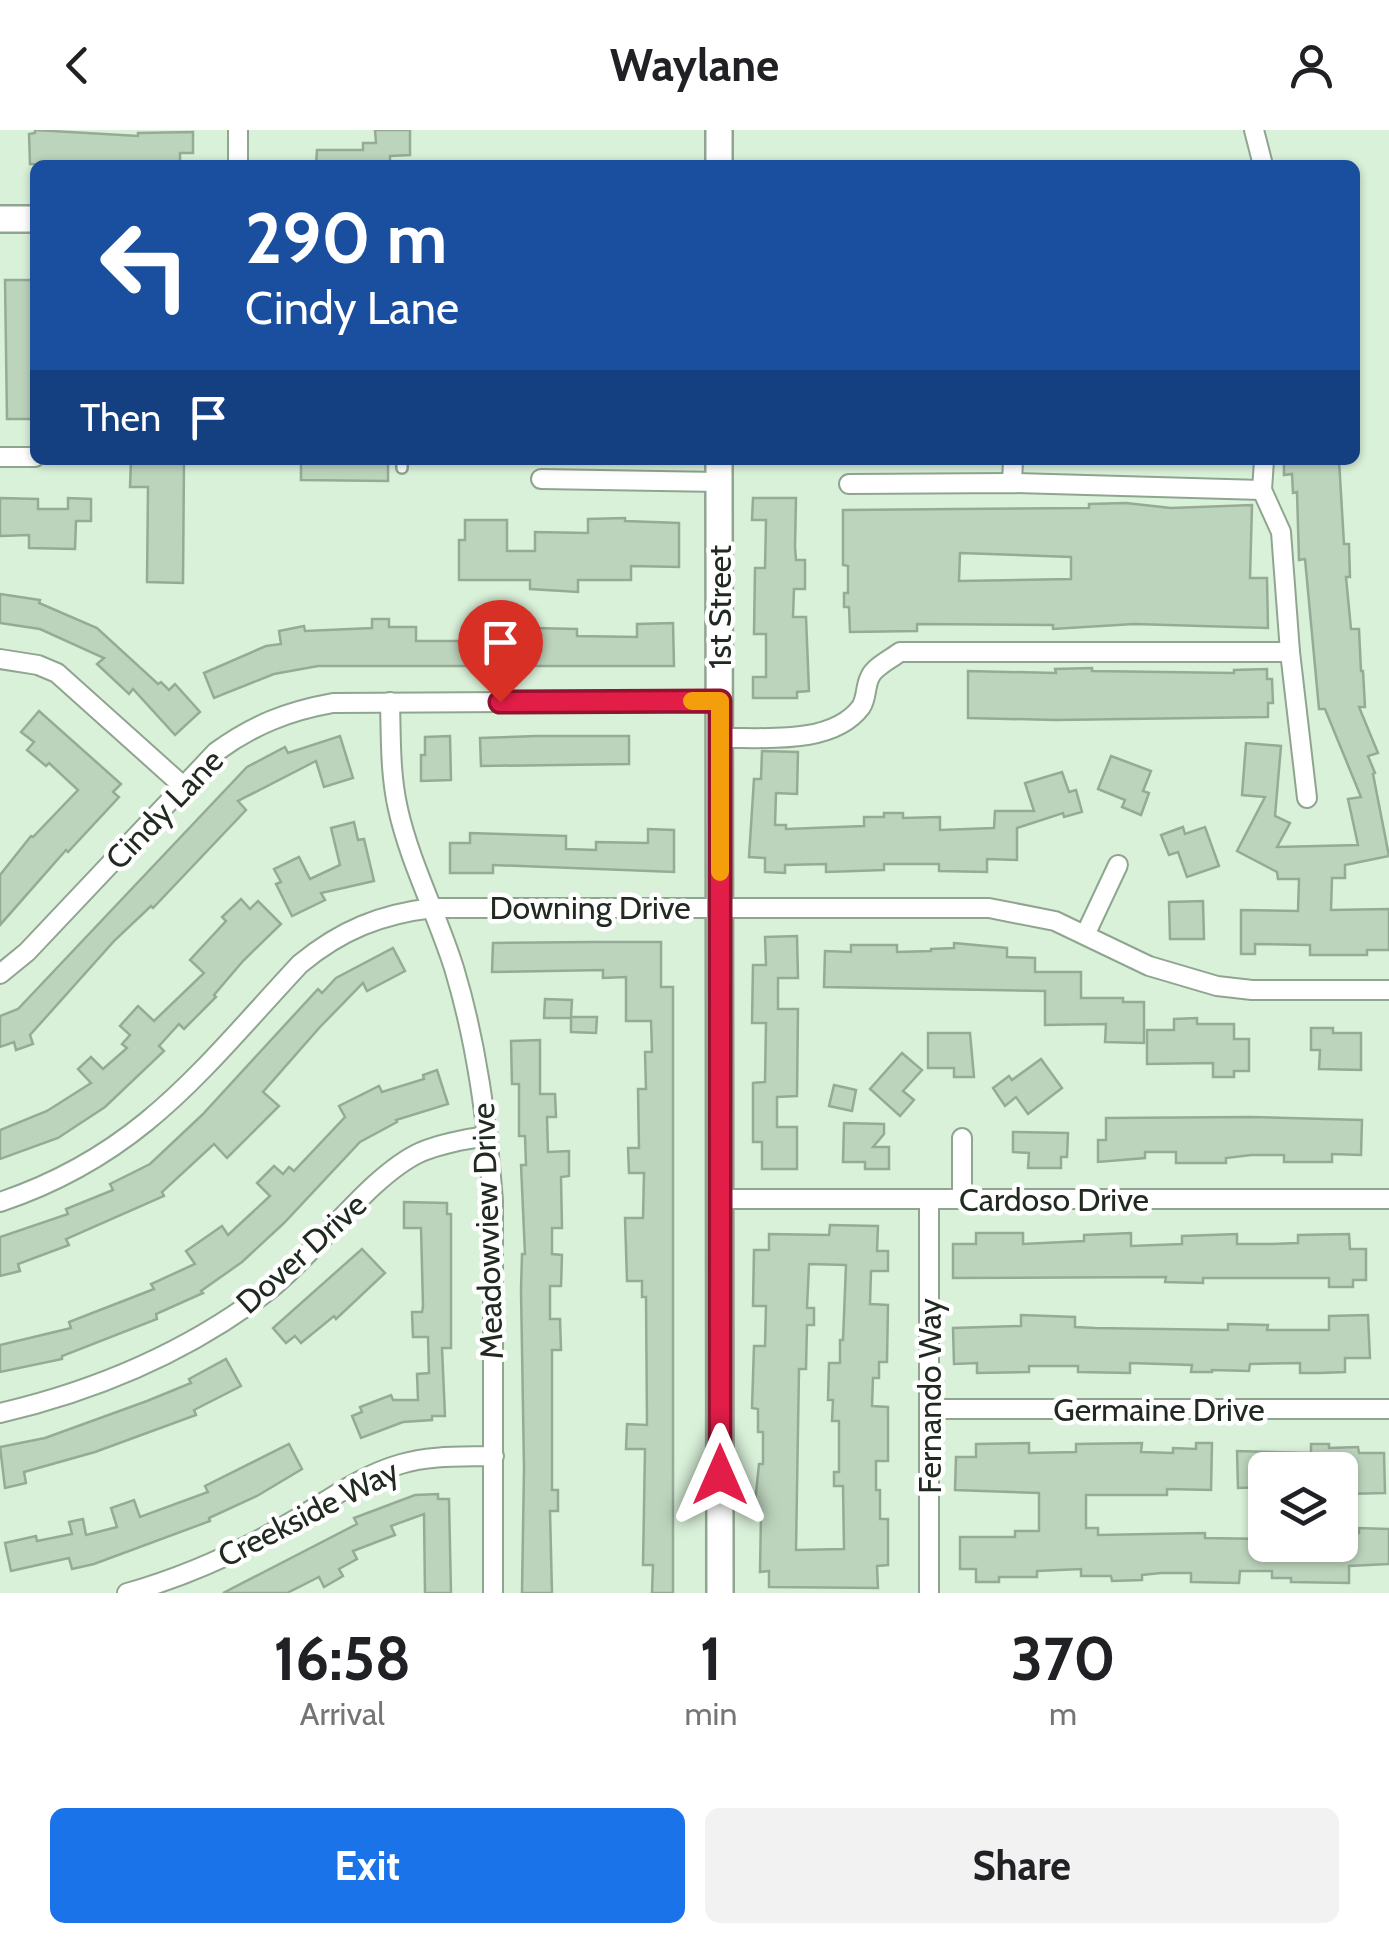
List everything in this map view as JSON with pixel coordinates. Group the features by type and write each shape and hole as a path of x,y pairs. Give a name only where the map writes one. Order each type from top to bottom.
{"street":[{"path":"238,130 238,160"},
{"path":"719,160 720,130"},
{"path":"1254,130 1263,160"},
{"path":"0,220 30,219"},
{"path":"0,457 30,457"},
{"path":"1012,483 1013,465"},
{"path":"1264,465 1262,490 1281,532 1307,798"},
{"path":"541,479 719,471"},
{"name":"1st Street","path":"719,471 720,1593"},
{"path":"849,484 1012,483 1262,490"},
{"path":"720,738 796,736 850,719 864,703 870,675 900,652 1290,652"},
{"path":"0,659 38,665 74,685 183,786"},
{"name":"Cindy Lane","path":"0,974 27,952 216,752 272,718 333,704 720,701"},
{"name":"Meadowview Drive","path":"390,702 398,808 470,1030 488,1136 493,1201 494,1593"},
{"path":"1086,933 1118,865"},
{"name":"Downing Drive","path":"0,1202 70,1175 142,1128 175,1100 300,964 322,946 371,920 401,911 989,908 1038,917 1086,933 1149,966 1217,986 1252,990 1389,990"},
{"name":"Dover Drive","path":"0,1413 92,1388 180,1348 271,1288 401,1164 448,1142 488,1136"},
{"path":"962,1138 962,1199"},
{"name":"Cardoso Drive","path":"720,1199 1389,1199"},
{"name":"Fernando Way","path":"929,1593 930,1199"},
{"name":"Germaine Drive","path":"929,1409 1389,1409"},
{"name":"Creekside Way","path":"127,1593 202,1567 250,1544 371,1474 434,1458 494,1456"}],"building":[{"path":"375,130 410,130 410,155 390,156 390,160 316,160 317,150 363,150 363,143 376,143"},
{"path":"193,132 193,153 180,153 180,160 30,160 30,164 29,134 138,136"},
{"path":"5,280 30,280 30,419 7,419"},
{"path":"131,465 184,465 183,583 147,582 148,487 130,487"},
{"path":"301,465 388,465 388,481 301,480"},
{"path":"1284,465 1339,465 1344,544 1349,544 1350,577 1346,577 1351,629 1359,629 1363,671 1365,707 1359,707 1378,753 1368,756 1375,773 1389,856 1345,865 1345,878 1332,878 1331,910 1389,909 1389,950 1367,950 1367,955 1310,955 1310,945 1255,944 1255,954 1241,954 1241,910 1298,911 1299,879 1278,879 1277,872 1237,851 1265,797 1242,795 1246,743 1281,746 1275,816 1290,823 1277,847 1358,845 1348,799 1361,797 1325,709 1319,709 1305,559 1299,560 1297,492 1293,493 1292,474 1284,475"},
{"path":"0,498 38,499 38,509 68,509 68,498 91,499 91,521 76,521 75,549 29,548 29,535 0,536"},
{"path":"753,498 796,498 796,560 805,560 805,589 794,589 793,617 806,617 809,691 797,692 797,698 753,698 753,677 766,677 766,634 754,634 755,568 765,568 766,520 752,520"},
{"path":"1089,504 1171,508 1252,505 1250,578 1267,578 1268,628 1134,624 1053,629 1053,625 917,624 917,631 850,632 849,607 844,607 848,566 843,565 843,510 1089,508","holes":["960,553 1071,557 1071,579 959,581"]},
{"path":"588,519 679,523 679,567 631,566 631,580 578,580 578,592 530,589 530,580 459,580 459,540 465,540 465,520 507,520 507,551 535,551 535,532 588,533"},
{"path":"0,594 40,600 39,603 97,628 158,684 161,682 169,690 175,684 200,712 175,735 133,689 129,694 97,664 104,658 40,629 0,623"},
{"path":"372,619 389,619 389,627 416,627 416,641 491,640 491,632 534,633 534,628 577,629 577,636 637,637 637,624 673,623 674,666 318,666 274,674 214,698 204,673 266,646 281,644 279,631 304,626 305,631 372,628"},
{"path":"1055,669 1234,673 1267,669 1267,679 1272,679 1273,703 1268,703 1268,717 968,718 968,671 1056,673"},
{"path":"39,711 121,784 113,792 119,797 0,925 0,875 31,836 78,790 49,763 46,766 27,750 34,742 21,732"},
{"path":"340,736 353,778 324,787 316,761 238,801 246,810 153,908 115,940 30,1035 33,1044 16,1050 14,1042 0,1047 0,1016 18,1009 247,767 285,747 288,753"},
{"path":"450,736 451,780 421,781 425,737"},
{"path":"629,736 629,764 481,766 480,738"},
{"path":"762,751 798,752 797,794 776,793 775,825 786,825 786,829 864,826 864,817 884,817 884,813 903,813 903,818 940,817 940,830 994,828 995,811 1034,811 1025,783 1062,772 1069,792 1076,790 1082,812 1064,817 1063,813 1017,828 1017,860 987,859 987,872 939,871 939,864 884,864 884,870 826,872 826,864 785,865 785,873 765,872 765,858 749,857 754,779 761,779"},
{"path":"1111,756 1151,771 1143,791 1149,793 1141,815 1122,807 1125,800 1098,789"},
{"path":"354,822 358,840 364,839 374,881 321,893 325,900 292,916 276,884 281,882 274,869 299,857 310,879 340,865 331,828"},
{"path":"1183,827 1185,834 1205,827 1219,866 1187,877 1178,852 1169,855 1161,835"},
{"path":"648,829 674,830 674,872 493,865 493,873 450,873 450,843 470,843 470,833 566,836 566,849 596,850 596,842 648,843"},
{"path":"241,899 250,909 258,901 281,924 243,961 216,997 184,1029 179,1024 159,1046 164,1051 105,1107 58,1138 0,1159 0,1130 47,1111 91,1083 78,1069 91,1057 103,1069 127,1048 122,1044 130,1035 120,1026 138,1006 154,1021 204,973 190,960 226,921 222,917"},
{"path":"1203,901 1204,939 1170,939 1169,902"},
{"path":"797,936 798,978 778,978 778,1009 798,1009 797,1096 777,1097 777,1127 797,1127 797,1169 762,1169 762,1142 753,1142 753,1083 765,1082 766,1023 752,1023 753,965 766,965 765,937"},
{"path":"661,942 661,987 673,987 673,1593 652,1593 653,1565 643,1565 645,1449 626,1449 627,1424 647,1425 646,1297 642,1297 642,1281 627,1281 625,1218 643,1218 644,1173 629,1173 628,1148 639,1148 638,1089 646,1089 645,1052 652,1052 651,1021 626,1021 626,977 603,978 603,970 492,972 493,943"},
{"path":"954,943 1007,948 1007,957 1035,958 1035,972 1081,972 1081,998 1144,1002 1144,1043 1105,1042 1106,1024 1045,1025 1045,991 824,987 825,951 851,952 851,945 897,945 897,952 931,951 954,948"},
{"path":"393,948 405,971 367,991 363,983 320,1027 263,1092 279,1106 227,1158 214,1144 162,1192 164,1196 66,1239 69,1245 18,1264 20,1271 0,1276 0,1237 68,1214 66,1209 113,1190 110,1184 150,1164 202,1115 318,989 322,993 336,978"},
{"path":"545,999 572,1000 571,1017 597,1017 596,1033 571,1032 571,1018 544,1018"},
{"path":"1197,1018 1197,1024 1234,1024 1234,1039 1249,1039 1249,1071 1234,1071 1234,1077 1213,1077 1213,1063 1147,1064 1147,1030 1174,1030 1174,1019"},
{"path":"1311,1028 1361,1033 1361,1070 1319,1069 1320,1050 1311,1050"},
{"path":"928,1033 970,1033 974,1077 954,1077 954,1068 928,1068"},
{"path":"540,1040 540,1094 555,1094 556,1117 547,1117 548,1152 569,1151 569,1176 561,1177 562,1228 552,1228 552,1254 562,1255 561,1286 550,1286 550,1319 560,1319 561,1350 552,1350 552,1490 558,1490 558,1511 550,1511 552,1593 522,1593 521,1290 525,1254 521,1165 526,1165 525,1136 519,1136 519,1084 512,1084 511,1041"},
{"path":"902,1053 922,1070 903,1091 914,1100 900,1116 870,1089"},
{"path":"1041,1059 1062,1088 1028,1114 1016,1097 1005,1106 993,1088"},
{"path":"437,1070 448,1104 396,1120 360,1142 284,1223 203,1293 156,1314 157,1319 62,1359 0,1372 0,1345 71,1328 69,1322 154,1289 151,1284 195,1264 186,1251 222,1226 228,1235 270,1196 257,1183 274,1166 283,1174 289,1167 294,1171 345,1117 339,1106 379,1086 382,1092 424,1079 423,1075"},
{"path":"834,1085 856,1090 852,1111 829,1106"},
{"path":"1106,1118 1362,1120 1361,1155 1332,1154 1332,1162 1284,1162 1284,1155 1251,1155 1226,1158 1226,1163 1176,1163 1176,1152 1145,1152 1145,1158 1098,1162 1098,1140 1106,1140"},
{"path":"844,1123 884,1124 884,1134 873,1147 889,1147 889,1169 865,1169 865,1162 843,1162"},
{"path":"1013,1132 1068,1133 1067,1157 1061,1157 1061,1168 1028,1168 1029,1153 1013,1152"},
{"path":"404,1202 447,1203 447,1214 451,1214 451,1348 442,1348 445,1416 403,1422 361,1438 352,1416 362,1412 360,1407 391,1395 393,1400 418,1400 417,1374 429,1373 428,1337 413,1337 412,1312 422,1312 423,1306 421,1228 404,1228"},
{"path":"830,1225 878,1226 877,1251 888,1251 888,1271 871,1271 870,1304 888,1305 887,1362 879,1362 879,1378 873,1378 872,1406 888,1407 888,1461 876,1461 876,1490 880,1490 880,1519 888,1519 888,1565 877,1566 878,1588 769,1587 769,1571 760,1572 761,1512 754,1512 759,1464 763,1464 763,1432 758,1432 758,1409 752,1408 754,1346 765,1346 766,1306 753,1306 754,1250 769,1250 769,1234 829,1235","holes":["809,1264 846,1265 840,1363 829,1363 828,1400 833,1400 832,1421 839,1421 839,1472 834,1472 834,1486 843,1486 844,1549 796,1550 799,1369 806,1369 807,1325 814,1325 814,1308 807,1308"]},
{"path":"976,1233 1023,1233 1023,1244 1084,1241 1084,1235 1131,1233 1131,1246 1182,1244 1182,1236 1237,1234 1237,1244 1271,1244 1298,1243 1298,1235 1349,1234 1350,1249 1366,1249 1366,1280 1353,1280 1353,1287 1329,1287 1329,1278 1203,1278 1203,1283 1165,1282 1166,1277 953,1278 953,1244 976,1244"},
{"path":"362,1249 385,1273 336,1319 334,1316 301,1343 295,1336 286,1343 273,1328"},
{"path":"1021,1315 1075,1317 1075,1327 1095,1328 1228,1330 1228,1324 1268,1325 1267,1330 1329,1330 1329,1316 1368,1315 1370,1358 1345,1358 1345,1372 1319,1373 1300,1373 1300,1363 1250,1364 1249,1371 1191,1372 1192,1365 1130,1363 1130,1373 1078,1372 1078,1366 1029,1366 1029,1372 977,1373 977,1363 954,1364 953,1328 1021,1326"},
{"path":"226,1359 241,1386 194,1410 196,1415 95,1452 24,1472 26,1483 5,1488 0,1447 45,1438 147,1401 191,1383 189,1379"},
{"path":"1029,1443 1029,1453 1076,1452 1076,1444 1142,1443 1141,1452 1173,1453 1173,1448 1196,1449 1196,1443 1212,1443 1211,1490 1167,1489 1167,1495 1086,1495 1086,1528 1098,1528 1098,1535 1205,1533 1205,1538 1248,1539 1248,1562 1358,1562 1359,1528 1389,1529 1389,1564 1349,1566 1349,1583 1291,1582 1291,1578 1272,1578 1272,1571 1240,1571 1239,1583 1191,1582 1191,1573 1161,1573 1142,1575 1142,1580 1112,1581 1111,1576 1081,1576 1081,1569 1037,1571 1037,1577 999,1577 999,1582 976,1582 976,1569 960,1569 960,1537 1015,1537 1015,1531 1039,1531 1039,1493 955,1490 956,1457 976,1457 976,1444"},
{"path":"289,1444 302,1469 209,1518 210,1521 94,1564 72,1569 69,1558 11,1571 5,1543 72,1534 69,1522 83,1519 86,1535 117,1527 111,1508 134,1500 140,1517 208,1492 205,1486"},
{"path":"1311,1444 1329,1444 1329,1448 1358,1447 1359,1453 1384,1453 1385,1493 1358,1494 1358,1452 1311,1452"},
{"path":"1237,1451 1274,1452 1248,1452 1248,1488 1238,1488"},
{"path":"438,1494 438,1499 449,1499 451,1593 425,1593 424,1514 391,1526 395,1535 353,1551 357,1559 339,1569 343,1576 324,1587 319,1577 287,1593 223,1593 357,1524 354,1518 415,1495"}],"slow traffic":[{"path":"692,701 720,701 720,872"}],"route":[{"path":"500,702 720,701 720,1475"}]}
